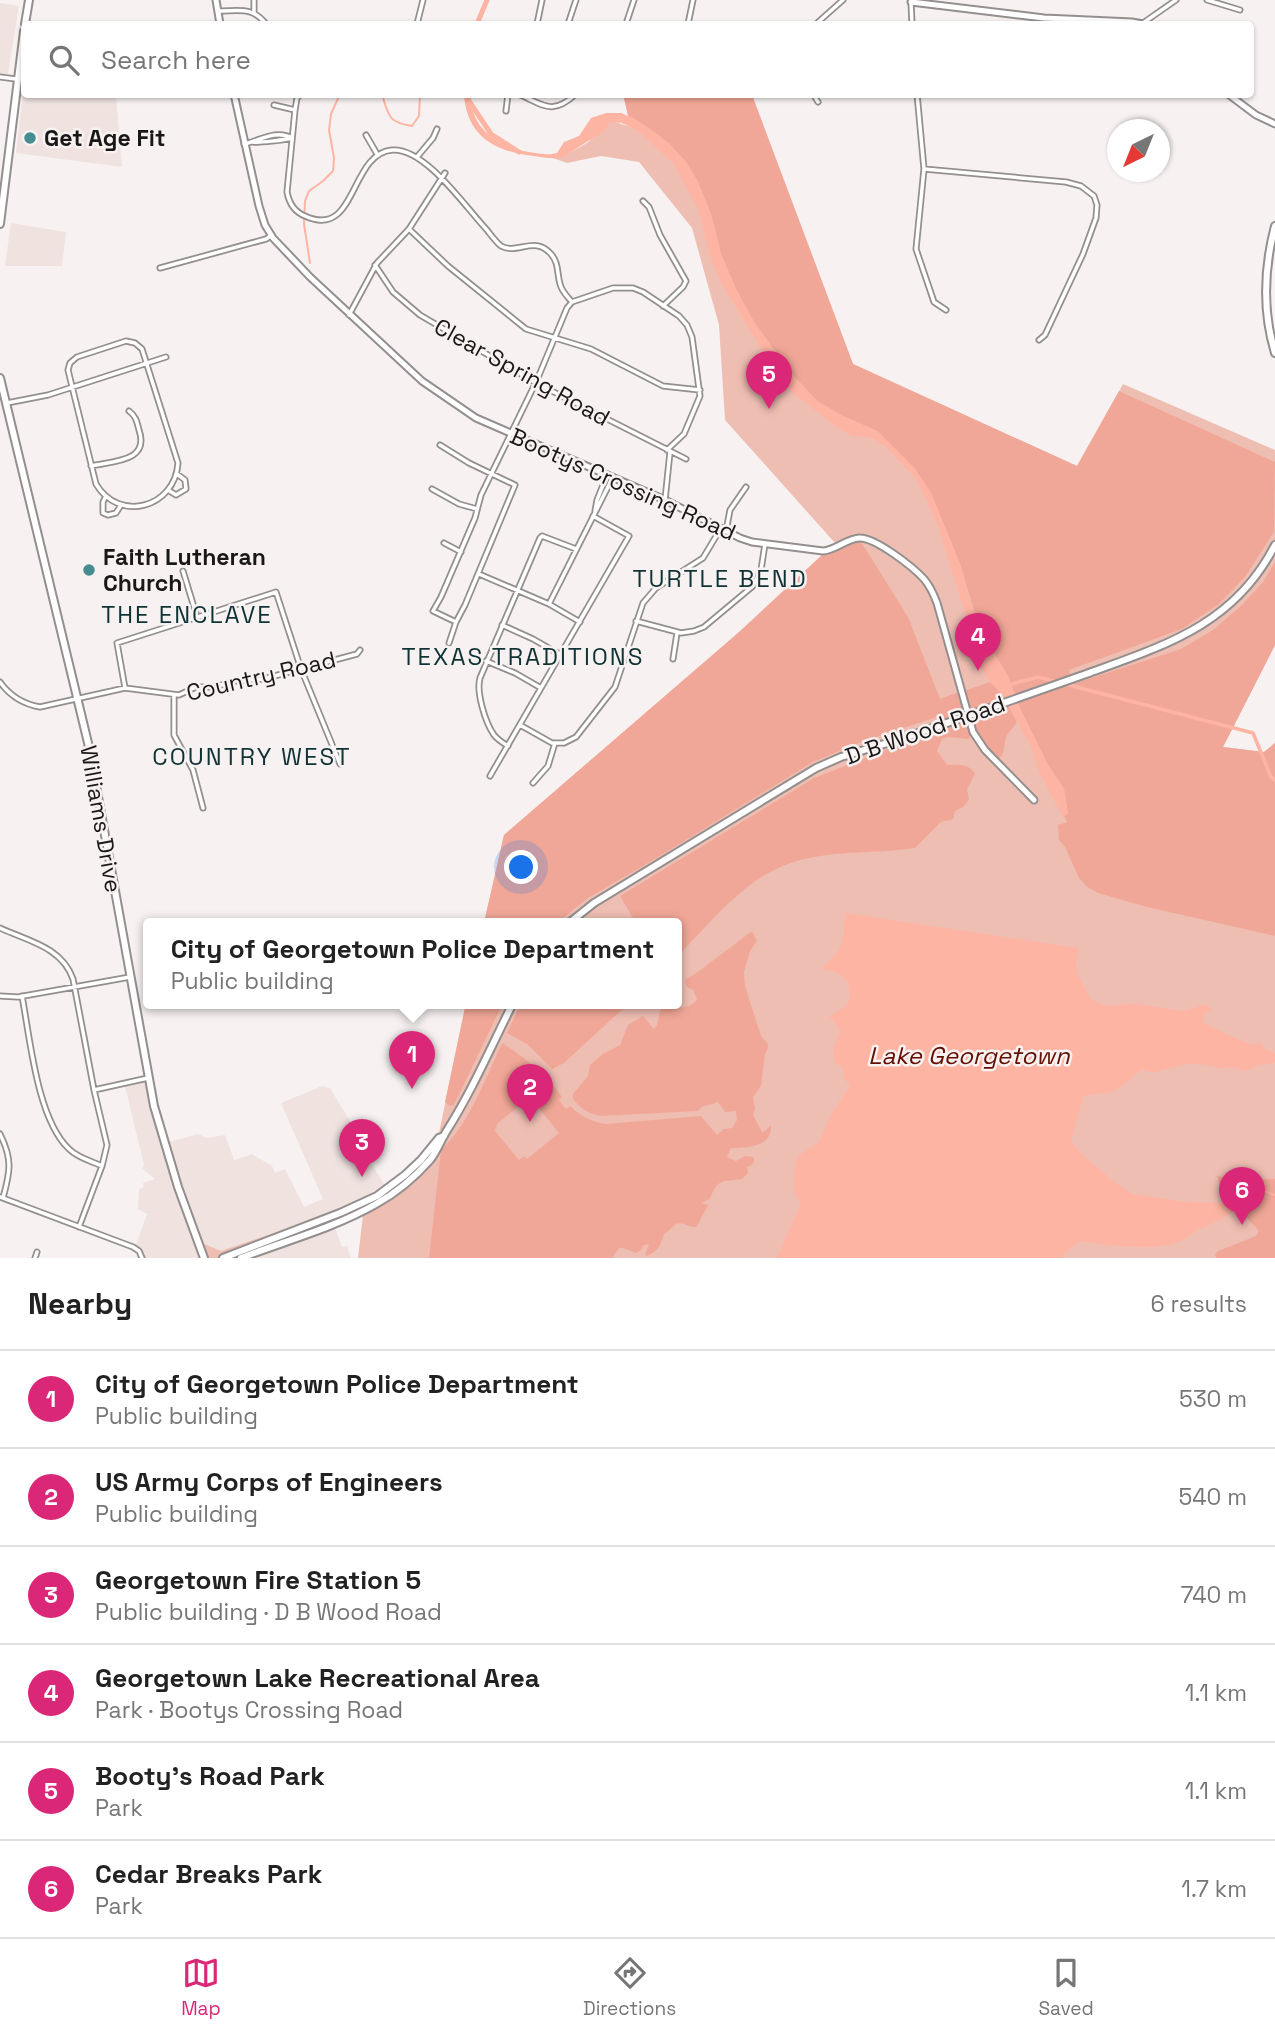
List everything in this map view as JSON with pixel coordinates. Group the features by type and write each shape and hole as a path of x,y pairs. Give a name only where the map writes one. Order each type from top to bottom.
{"main road":[{"path":"26,21 29,0"},
{"path":"0,224 21,59"},
{"path":"1275,226 1268,253 1265,296 1268,326 1275,353"},
{"name":"Williams Drive","path":"0,379 3,403 78,699 97,786 154,1106 175,1177 204,1258"},
{"name":"D B Wood Road","path":"575,918 594,903 816,768 841,757 907,737 1089,673 1198,628 1217,615 1247,587 1259,573 1275,545"},
{"path":"241,1258 340,1213 378,1199 416,1169 439,1138 444,1136 460,1109 510,1009"},
{"path":"223,1258 283,1238"}],"street":[{"path":"216,0 220,21"},
{"path":"254,0 254,12"},
{"path":"418,21 423,0"},
{"path":"538,21 542,0"},
{"path":"569,21 576,0"},
{"path":"627,21 634,0"},
{"path":"689,21 693,0"},
{"path":"819,21 843,0"},
{"path":"1146,21 1176,0"},
{"path":"1207,0 1240,10"},
{"path":"912,21 911,1 1044,18 1110,21"},
{"path":"218,11 254,12 263,21"},
{"path":"0,77 19,79"},
{"name":"Bootys Crossing Road","path":"235,98 258,206 265,225 284,251 349,315 440,395 476,418 665,500 745,539 765,544 829,551 852,540 866,538 916,571 928,585 937,603 970,725 977,740 1034,800"},
{"path":"297,98 287,192 289,201 299,213 309,218 328,219 342,211 365,168 377,154 400,150 417,157 441,178 501,245 536,245 549,251 556,262 561,287 572,302"},
{"path":"506,111 508,98"},
{"path":"527,98 545,106 555,107 570,100"},
{"path":"816,98 818,102"},
{"path":"917,98 924,169 916,249 934,302 946,310"},
{"path":"1233,98 1255,115 1275,124"},
{"path":"274,105 295,110"},
{"path":"417,157 437,129"},
{"path":"244,144 279,135 292,138"},
{"path":"366,135 377,154"},
{"path":"924,169 1066,182 1086,189 1094,196 1097,213 1083,254 1045,335 1038,340"},
{"path":"349,315 358,303 375,265 409,229 445,173"},
{"path":"643,201 649,206 660,235 685,280 683,287 663,306"},
{"path":"409,229 448,266 531,331 591,349 663,386 700,390"},
{"path":"160,268 266,239 272,235"},
{"name":"Clear Spring Road","path":"375,265 393,292 411,309 536,383 686,459"},
{"path":"456,622 433,611 461,552 481,495 572,302 613,288 627,287 643,292 683,320 690,330 700,390 699,400 687,429 668,451 665,500"},
{"path":"126,341 133,342 142,349 147,363 177,456 177,474 168,491 158,499 133,507 121,505 106,496 96,484 68,370 75,358 126,341"},
{"path":"3,403 47,395 166,358"},
{"path":"91,466 132,456 140,449 142,437 134,416 129,411"},
{"path":"440,445 515,485 449,643"},
{"path":"168,491 176,495 186,489 186,480 177,474"},
{"path":"550,604 610,476"},
{"path":"520,725 555,743 568,742 576,737 612,692 640,608 650,594 703,558 746,487"},
{"path":"432,489 459,504 477,509"},
{"path":"106,496 103,513 116,513 121,505"},
{"path":"491,776 629,536 594,513"},
{"path":"584,520 589,523"},
{"path":"508,746 492,731 478,683 538,541 542,536 576,549"},
{"path":"444,543 461,552"},
{"path":"636,621 677,633 694,632 704,627 753,586 759,575 765,544"},
{"path":"183,571 197,617"},
{"path":"479,574 550,604 580,622"},
{"path":"125,688 117,643 276,592 301,668 340,764"},
{"path":"502,625 561,655"},
{"path":"673,659 677,633"},
{"name":"Country Road","path":"0,682 12,695 29,705 40,707 125,688 174,695 196,687 214,687 234,681 263,679 357,654 360,650"},
{"path":"486,661 541,688"},
{"path":"174,695 174,735 192,770 203,808"},
{"path":"533,783 548,766 555,743"},
{"path":"0,928 58,955 69,968 75,986 94,1090 107,1140 102,1166 79,1227"},
{"path":"0,996 22,996 130,977"},
{"path":"22,996 39,1088 48,1115 67,1147 79,1157 102,1166"},
{"path":"94,1090 148,1077"},
{"path":"0,1134 10,1161 9,1177 2,1197 137,1250 142,1258"},
{"path":"35,1258 37,1252"}],"shaded area":[{"path":"0,3 19,6 8,74 0,75"},
{"path":"22,98 116,98 122,167 16,153"},
{"path":"624,98 753,98 853,364 1077,466 1123,384 1275,450 1275,645 1223,747 1264,752 1275,743 1275,1258 358,1258 363,1215 245,1258 208,1258 202,1243 221,1251 327,1215 363,1201 405,1172 439,1133 465,1009 682,1009 682,918 485,918 504,835 738,633 835,543 725,420 719,325 692,228 639,162 601,156 567,163 553,158 584,144 610,122 631,127"},
{"path":"624,98 753,98 853,364 1077,466 1119,391 1275,462 1274,532 1245,577 1219,604 1182,629 1069,670 1070,677 1015,695 974,610 960,564 931,493 915,469 877,431 817,401 790,372 754,322 736,289 721,254 711,214 697,180 686,162 661,137 628,116"},
{"path":"11,223 66,232 62,266 5,266"},
{"path":"858,537 908,617 940,699 959,692 971,735 969,739 942,739 937,751 947,765 966,766 975,774 967,789 969,800 955,811 953,819 941,822 915,848 826,855 779,868 762,877 730,902 682,952 682,918 633,918 620,896 814,778 942,728 940,716 864,741 813,762 588,898 563,918 485,918 504,835 738,633 835,543"},
{"path":"1275,562 1275,645 1223,747 1264,752 1275,743 1275,936 1098,893 1079,878 1059,840 1058,825 1067,822 1064,816 1068,814 1064,789 1048,765 1017,702 1181,649 1213,630 1242,605 1263,582"},
{"path":"990,682 1003,695 1017,722 1007,736 998,760 979,736 964,691"},
{"path":"752,931 757,941 750,951 744,972 745,986 761,1036 768,1044 761,1086 753,1097 753,1115 762,1132 771,1125 771,1132 768,1138 758,1145 731,1148 727,1157 736,1161 745,1156 753,1157 752,1165 747,1167 748,1173 742,1179 718,1184 710,1199 701,1203 708,1205 696,1227 676,1224 664,1234 656,1250 647,1256 645,1254 649,1245 646,1244 636,1253 619,1248 612,1258 429,1258 441,1150 468,1114 502,1043 542,1074 562,1097 559,1100 566,1109 570,1106 591,1120 606,1124 701,1116 717,1135 724,1129 732,1128 737,1120 736,1111 725,1112 718,1102 698,1111 600,1116 585,1110 573,1099 573,1094 588,1076 590,1065 620,1045 628,1025 643,1016 654,1029 661,1009 682,1009 694,1003 697,999 685,980","holes":["530,1097 559,1133 527,1159 524,1156 519,1160 495,1131 497,1124"]},
{"path":"465,1009 500,1009 454,1105 450,1106 445,1102"},
{"path":"518,1009 622,1009 564,1063 552,1069 527,1044 507,1033"},
{"path":"149,1081 165,1143 198,1134 207,1138 225,1135 234,1160 252,1154 272,1166 275,1173 285,1169 304,1207 323,1199 281,1103 322,1086 330,1088 351,1123 351,1132 369,1164 371,1163 386,1187 363,1201 330,1214 342,1247 347,1246 351,1258 144,1258 136,1245 147,1214 138,1209 139,1189 144,1187 143,1183 155,1179 142,1168 144,1165 125,1086"},
{"path":"1217,1176 1234,1179 1275,1179 1275,1258 1216,1258 1218,1251 1256,1236 1258,1232 1241,1211 1252,1194 1227,1198"}],"water":[{"path":"464,98 471,98 475,117 488,134 507,146 543,154 557,153 564,142 579,136 591,118 606,113 621,113 653,131 670,144 686,162 697,180 711,214 721,254 736,289 754,322 790,372 817,401 877,431 915,469 931,493 960,564 970,601 988,643 1008,676 1017,702 1048,765 1064,789 1068,814 1063,817 1039,772 1031,747 1003,695 990,682 982,668 939,529 917,480 886,447 871,437 852,436 839,429 781,381 723,286 711,259 698,209 674,164 638,131 622,123 610,122 600,134 562,157 548,158 507,151 477,132 466,110"},
{"name":"Lake Georgetown","path":"845,913 1078,948 1078,976 1091,999 1104,1006 1136,1004 1184,1011 1206,1004 1212,1009 1203,1016 1204,1023 1248,1044 1261,1044 1275,1053 1275,1063 1258,1065 1246,1071 1231,1067 1186,1064 1157,1073 1141,1070 1112,1092 1084,1096 1071,1139 1086,1158 1132,1194 1186,1202 1219,1203 1227,1198 1252,1194 1250,1201 1241,1211 1235,1209 1186,1239 1172,1244 1132,1247 1080,1241 1062,1258 777,1258 801,1203 794,1186 795,1165 799,1155 819,1142 833,1111 850,1086 844,1078 843,1068 834,1062 833,1050 840,1031 829,1017 848,1005 848,983 836,972 820,969 841,945"}],"waterway":[{"path":"478,21 487,0"},
{"path":"310,263 304,224 305,201 309,191 333,171 334,158 329,130 331,114 338,98"},
{"path":"383,98 394,120 412,126 419,116 420,98"},
{"path":"467,98 491,134 519,152"},
{"path":"1008,685 1038,677 1253,733 1271,777 1275,780"},
{"path":"1252,1194 1261,1190 1275,1195"}],"place":[{"name":"Get Age Fit","path":"30,138"},
{"name":"Booty's Road Park","path":"769,409"},
{"name":"Faith Lutheran Church","path":"89,570"},
{"name":"Georgetown Lake Recreational Area","path":"978,671"},
{"name":"City of Georgetown Police Department","path":"412,1089"},
{"name":"US Army Corps of Engineers","path":"530,1122"},
{"name":"Georgetown Fire Station 5","path":"362,1177"},
{"name":"Cedar Breaks Park","path":"1242,1225"}],"district":[{"name":"TURTLE BEND","path":"720,578"},
{"name":"THE ENCLAVE","path":"187,614"},
{"name":"TEXAS TRADITIONS","path":"523,656"},
{"name":"COUNTRY WEST","path":"252,756"}]}
